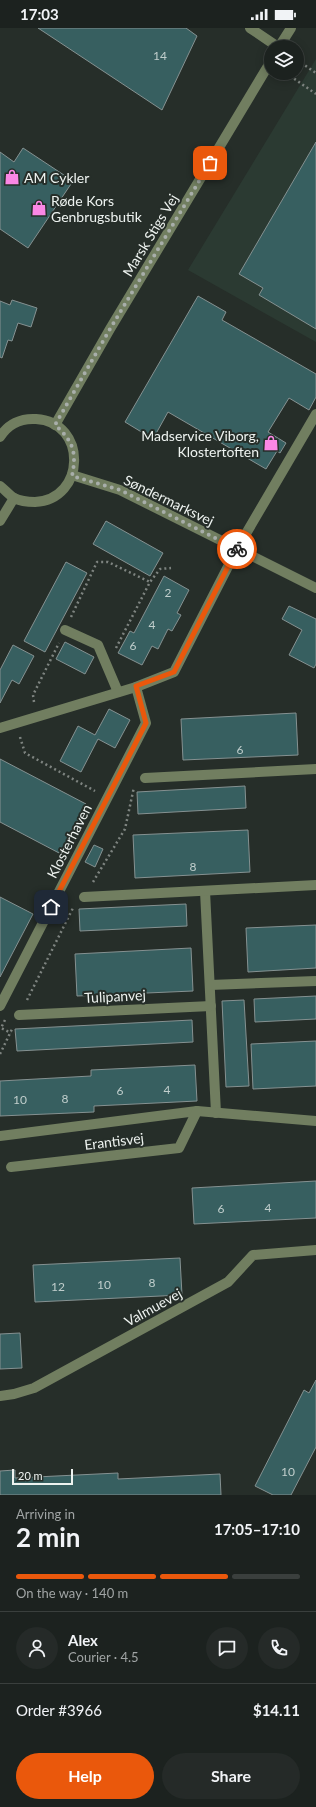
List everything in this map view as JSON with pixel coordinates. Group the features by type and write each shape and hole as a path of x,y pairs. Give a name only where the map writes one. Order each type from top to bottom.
{"street":[{"path":"250,28 268,40"},
{"path":"283,40 291,28"},
{"name":"Marsk Stigs Vej","path":"55,425 110,329 264,73"},
{"path":"0,728 118,692 174,672 237,549 316,414"},
{"path":"0,486 14,498 28,502 42,502 54,497 65,488 72,476 75,461 73,447 66,434 55,425 43,420 29,419 16,422 2,431"},
{"name":"Søndermarksvej","path":"72,476 120,490 316,588"},
{"path":"0,521 14,498"},
{"path":"65,630 98,645 118,692"},
{"name":"Klosterhaven","path":"0,1006 146,723 136,686"},
{"path":"145,778 316,768"},
{"path":"84,897 316,885"},
{"path":"206,891 216,1113"},
{"path":"210,985 316,981"},
{"name":"Tulipanvej","path":"19,1015 211,1006"},
{"name":"Erantisvej","path":"12,1167 179,1148 197,1111"},
{"name":"Erantisvej","path":"0,1136 197,1111 316,1121"},
{"name":"Valmuevej","path":"0,1396 14,1394 34,1388 228,1282 253,1254 316,1250"}],"path":[{"path":"304,65 316,73"},
{"path":"296,80 316,94"},
{"path":"104,660 115,649 150,582 160,569 170,568"},
{"path":"16,723 25,753 108,798"},
{"path":"0,1054 71,909 84,897 124,829 133,788 145,778"}],"shaded area":[{"path":"316,59 316,342 188,270"}],"building":[{"path":"38,28 186,28 197,36 162,110"},
{"path":"316,142 316,329 259,295 263,288 239,274"},
{"path":"23,148 73,181 28,248 0,229 0,152 14,162"},
{"path":"198,296 226,312 222,320 316,374 316,397 309,410 289,398 268,432 286,443 280,453 277,451 266,469 168,412 153,439 125,422"},
{"path":"12,300 37,308 31,327 18,323 12,341 8,340 2,358 0,357 0,301 10,305"},
{"path":"106,521 163,553 150,576 93,544"},
{"path":"66,562 87,573 45,652 24,641"},
{"path":"164,576 189,590 177,613 181,615 172,631 168,629 158,649 152,646 142,665 118,653 130,631 134,633"},
{"path":"289,606 316,619 316,664 314,668 289,655 302,630 282,619"},
{"path":"65,642 94,657 85,674 56,659"},
{"path":"13,645 34,656 19,684 12,680 0,703 0,670"},
{"path":"109,709 130,720 115,748 98,739 81,772 60,761 78,726 95,735"},
{"path":"296,713 298,755 183,760 181,719"},
{"path":"0,759 86,804 61,854 0,822"},
{"path":"245,786 246,808 138,814 137,792"},
{"path":"248,830 250,872 135,878 133,835"},
{"path":"94,845 103,849 95,867 85,862"},
{"path":"0,897 33,914 0,977"},
{"path":"186,904 187,926 80,931 79,909"},
{"path":"316,925 316,968 248,972 246,928"},
{"path":"191,948 193,991 77,996 75,954"},
{"path":"316,996 316,1019 255,1022 254,999"},
{"path":"244,1000 249,1086 226,1087 222,1001"},
{"path":"192,1020 193,1042 17,1051 15,1029"},
{"path":"316,1041 316,1086 253,1089 251,1044"},
{"path":"195,1065 197,1101 94,1106 94,1112 0,1116 0,1081 91,1076 91,1070"},
{"path":"316,1181 316,1218 194,1224 192,1188"},
{"path":"180,1258 182,1295 35,1302 33,1265"},
{"path":"20,1333 22,1368 0,1369 0,1334"},
{"path":"316,1380 316,1447 291,1495 273,1495 255,1486 304,1390 309,1393"},
{"path":"15,1470 15,1478 118,1473 118,1479 220,1474 221,1495 0,1495 0,1471"}],"way so far":[{"path":"210,163 110,329 55,425 66,434 73,447 75,461 72,476 120,490 237,549"}],"place":[{"name":"AM Cykler","path":"12,177"},
{"name":"Røde Kors Genbrugsbutik","path":"39,208"},
{"name":"Madservice Viborg, Klostertoften","path":"271,443"}],"route":[{"path":"51,907 146,723 136,686 174,672 237,549"}]}
